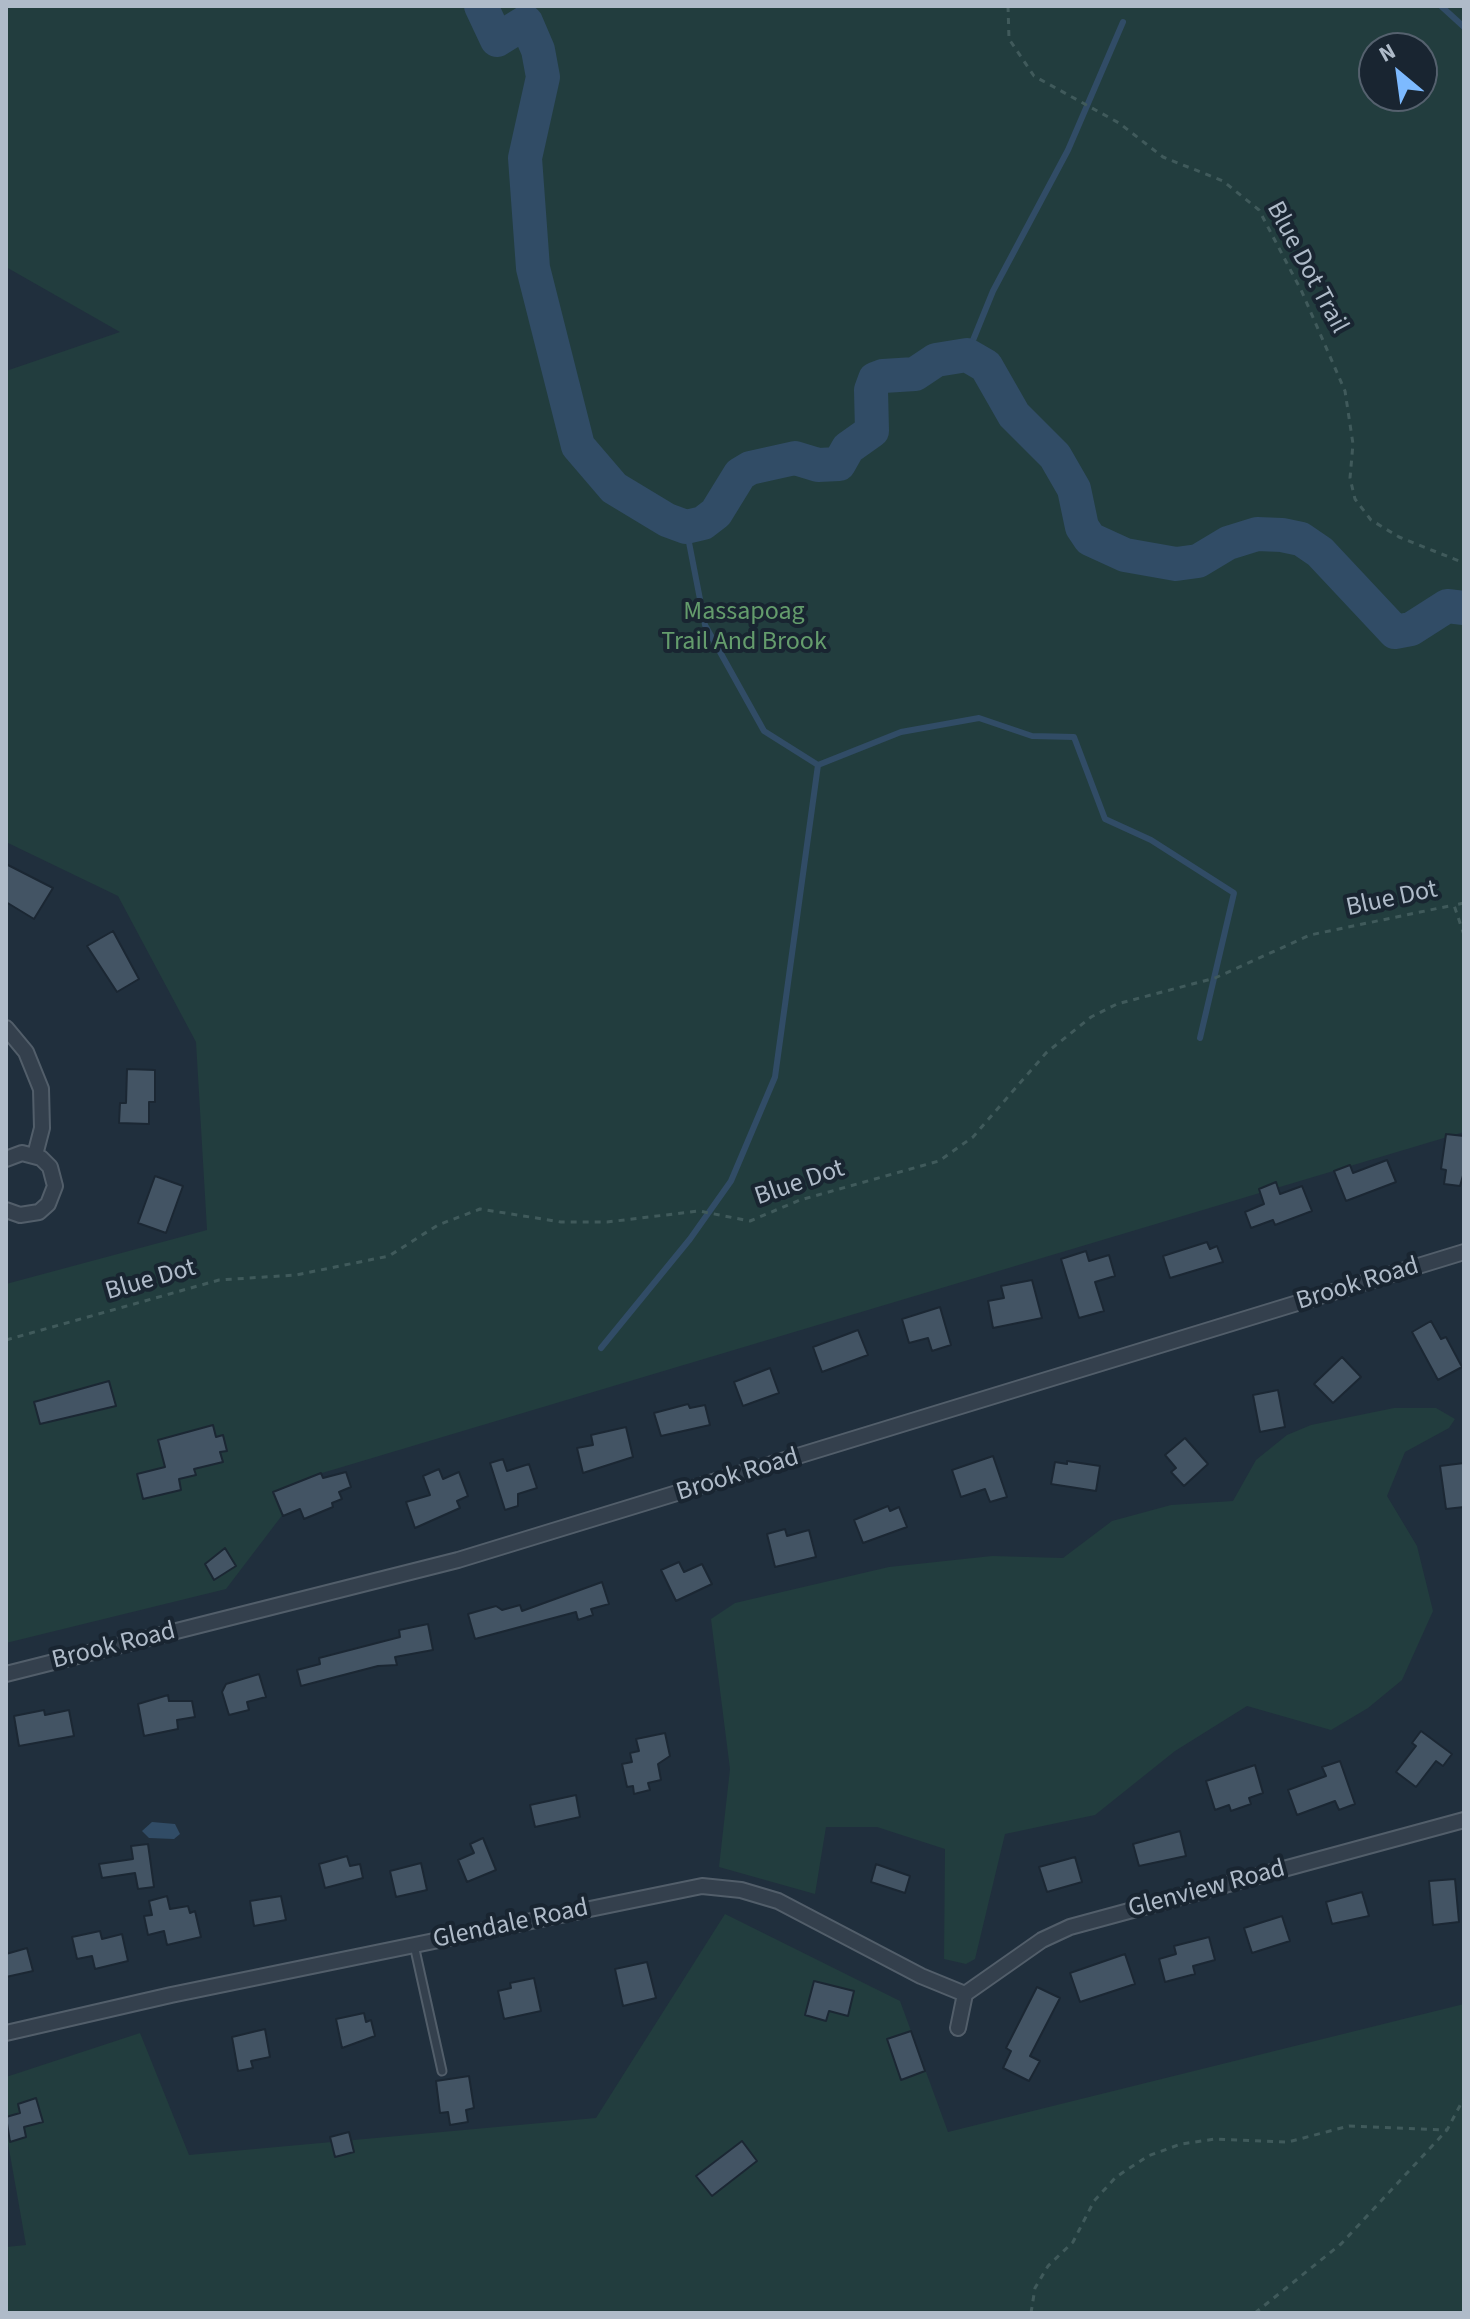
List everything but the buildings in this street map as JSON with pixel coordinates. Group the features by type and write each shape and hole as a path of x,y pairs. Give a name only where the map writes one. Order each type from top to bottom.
{"street":[{"path":"6,1028 26,1052 41,1089 42,1128 35,1155"},
{"path":"6,1159 22,1153 35,1155 53,1173 52,1198 33,1215 6,1210"},
{"name":"Brook Road","path":"6,1674 458,1560 1464,1252"},
{"name":"Glenview Road","path":"965,1994 1042,1940 1070,1927 1464,1820"},
{"name":"Glendale Road","path":"6,2033 681,1887 722,1887 778,1901 921,1976 965,1994"},
{"path":"958,2028 965,1994"}],"lane":[{"path":"414,1945 442,2071"}],"path":[{"name":"Blue Dot Trail","path":"1008,6 1009,39 1034,76 1119,123 1163,157 1238,190 1259,210 1302,292 1345,391 1353,444 1350,478 1355,499 1371,520 1399,537 1464,563"},
{"path":"1464,903 1454,905 1464,935"},
{"name":"Blue Dot","path":"6,1340 219,1280 296,1275 389,1256 438,1225 480,1209 561,1222 607,1222 699,1211 750,1221 800,1200 939,1161 973,1137 1046,1053 1091,1017 1117,1004 1229,973 1310,935 1454,905"},
{"path":"1255,2313 1341,2244 1447,2130 1464,2098"},
{"path":"1031,2313 1035,2288 1048,2266 1073,2242 1094,2201 1116,2177 1148,2156 1181,2144 1215,2139 1288,2142 1349,2126 1447,2130"}],"green space":[{"name":"Massapoag Trail And Brook","path":"6,6 1464,6 1464,1132 312,1476 226,1589 6,1643 6,1284 207,1230 196,1042 118,896 6,842 6,371 120,332 6,267"},
{"path":"1394,1408 1436,1408 1455,1419 1449,1428 1405,1452 1387,1496 1417,1546 1433,1611 1402,1680 1368,1708 1331,1730 1247,1706 1175,1751 1095,1815 1005,1834 975,1959 966,1964 944,1959 945,1849 877,1827 826,1827 815,1894 719,1867 730,1769 711,1619 735,1603 889,1567 992,1556 1063,1558 1112,1521 1171,1505 1233,1501 1256,1460 1287,1435 1311,1425"},
{"path":"725,1914 900,2001 948,2132 1464,2004 1464,2313 6,2313 6,2247 26,2245 6,2132 6,2077 140,2033 189,2155 596,2118"}],"water":[{"path":"152,1822 175,1824 180,1834 174,1839 149,1838 142,1831"}],"waterway":[{"path":"481,6 497,40 526,22 538,50 543,77 525,158 533,268 578,446 614,488 667,520 686,527 703,523 716,513 740,474 750,468 795,458 818,465 839,464 848,448 872,431 871,390 875,379 915,374 936,360 967,355 986,366 1014,415 1055,456 1074,489 1082,527 1090,539 1125,555 1176,564 1198,561 1228,543 1257,534 1282,535 1301,539 1320,552 1395,632 1411,629 1447,606 1464,608"},
{"path":"1441,6 1464,27"},
{"path":"967,355 993,291 1068,150 1123,22"},
{"path":"601,1348 690,1239 731,1181 775,1077 818,765 764,731 705,625 686,527"},
{"path":"818,765 901,732 979,718 1032,736 1074,737 1105,819 1151,840 1234,893 1200,1038"}]}
